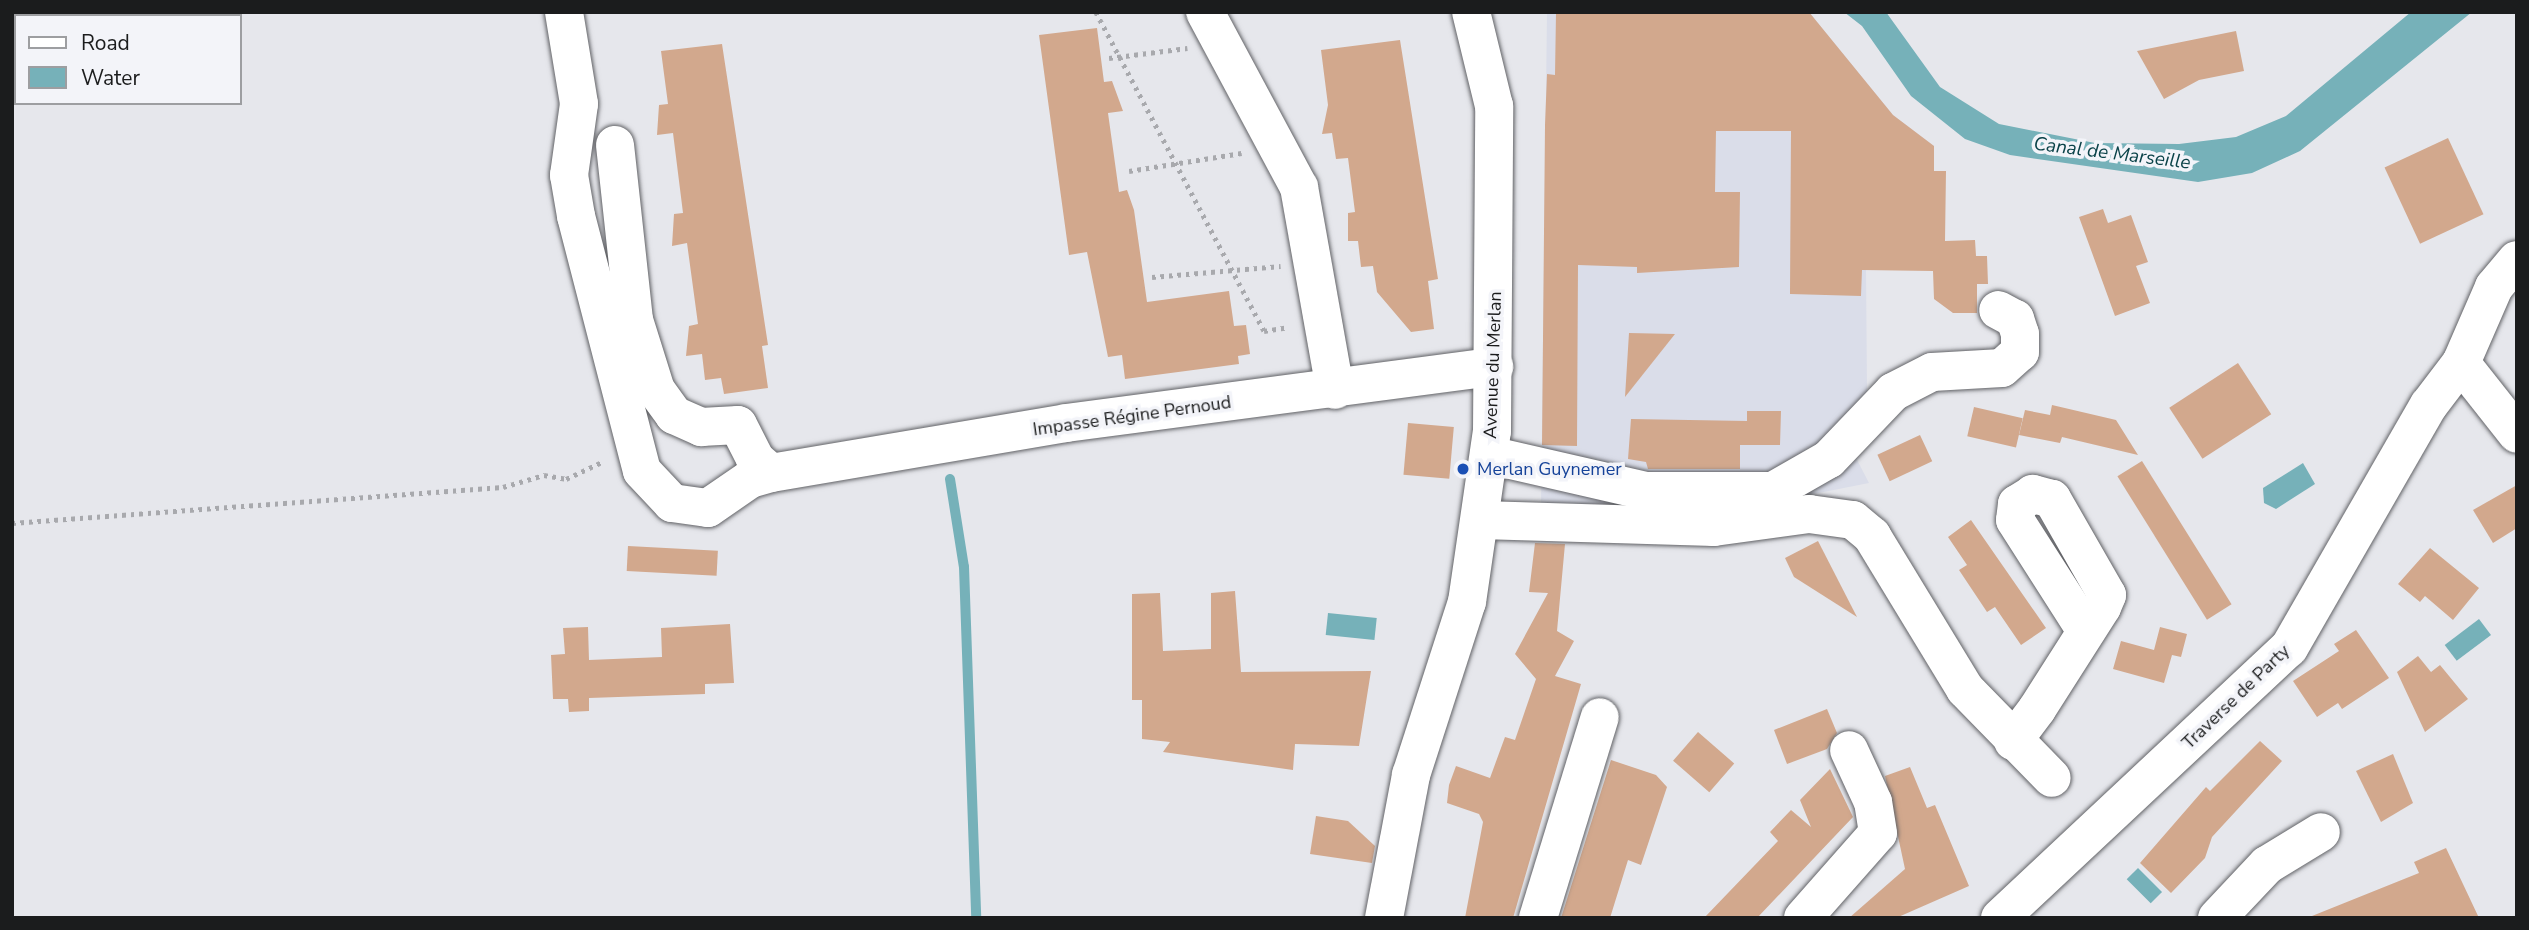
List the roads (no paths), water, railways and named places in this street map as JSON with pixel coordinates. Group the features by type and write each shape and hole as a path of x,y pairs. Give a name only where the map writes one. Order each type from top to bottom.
{"street":[{"name":"Impasse Régine Pernoud","path":"564,12 579,104 569,175 576,216 642,471 655,492 697,509 771,473 1066,424 1494,367"},
{"name":"Avenue du Merlan","path":"1384,918 1411,775 1467,602 1489,455 1494,367 1494,106 1471,12"},
{"path":"1211,22 1274,131 1299,187 1335,390"},
{"path":"615,145 635,320 656,390 674,415 701,427 738,425 755,459 771,473"},
{"name":"Traverse de Party","path":"2000,918 2289,648 2430,405 2461,363 2494,287 2517,260"},
{"path":"1489,455 1646,491 1773,491 1829,459 1894,392 1932,372 2003,368 2020,352 2020,334 2015,319 1998,310"},
{"path":"2461,363 2517,434"},
{"path":"1481,520 1714,527 1809,514 1853,520 1872,536 1950,668 2013,741 2053,778"},
{"path":"2013,741 2086,631"},
{"path":"1538,918 1600,717"},
{"path":"1803,918 1878,834 1873,802 1849,750"},
{"path":"2217,918 2267,865 2321,832"}],"water":[{"name":"Canal de Marseille","path":"1844,12 1886,12 1940,87 1999,124 2095,143 2179,144 2236,137 2286,116 2411,12 2472,12 2300,151 2252,173 2198,182 2010,155 1965,139 1911,96 1862,26"},
{"path":"2303,463 2315,484 2276,509 2264,503 2263,488"},
{"path":"1328,613 1377,618 1374,640 1326,635"},
{"path":"2479,619 2491,635 2457,661 2445,645"},
{"path":"2138,868 2162,892 2151,903 2127,879"}],"waterway":[{"path":"950,479 964,567 976,918"}],"place":[{"name":"Merlan Guynemer","path":"1463,469"}]}
